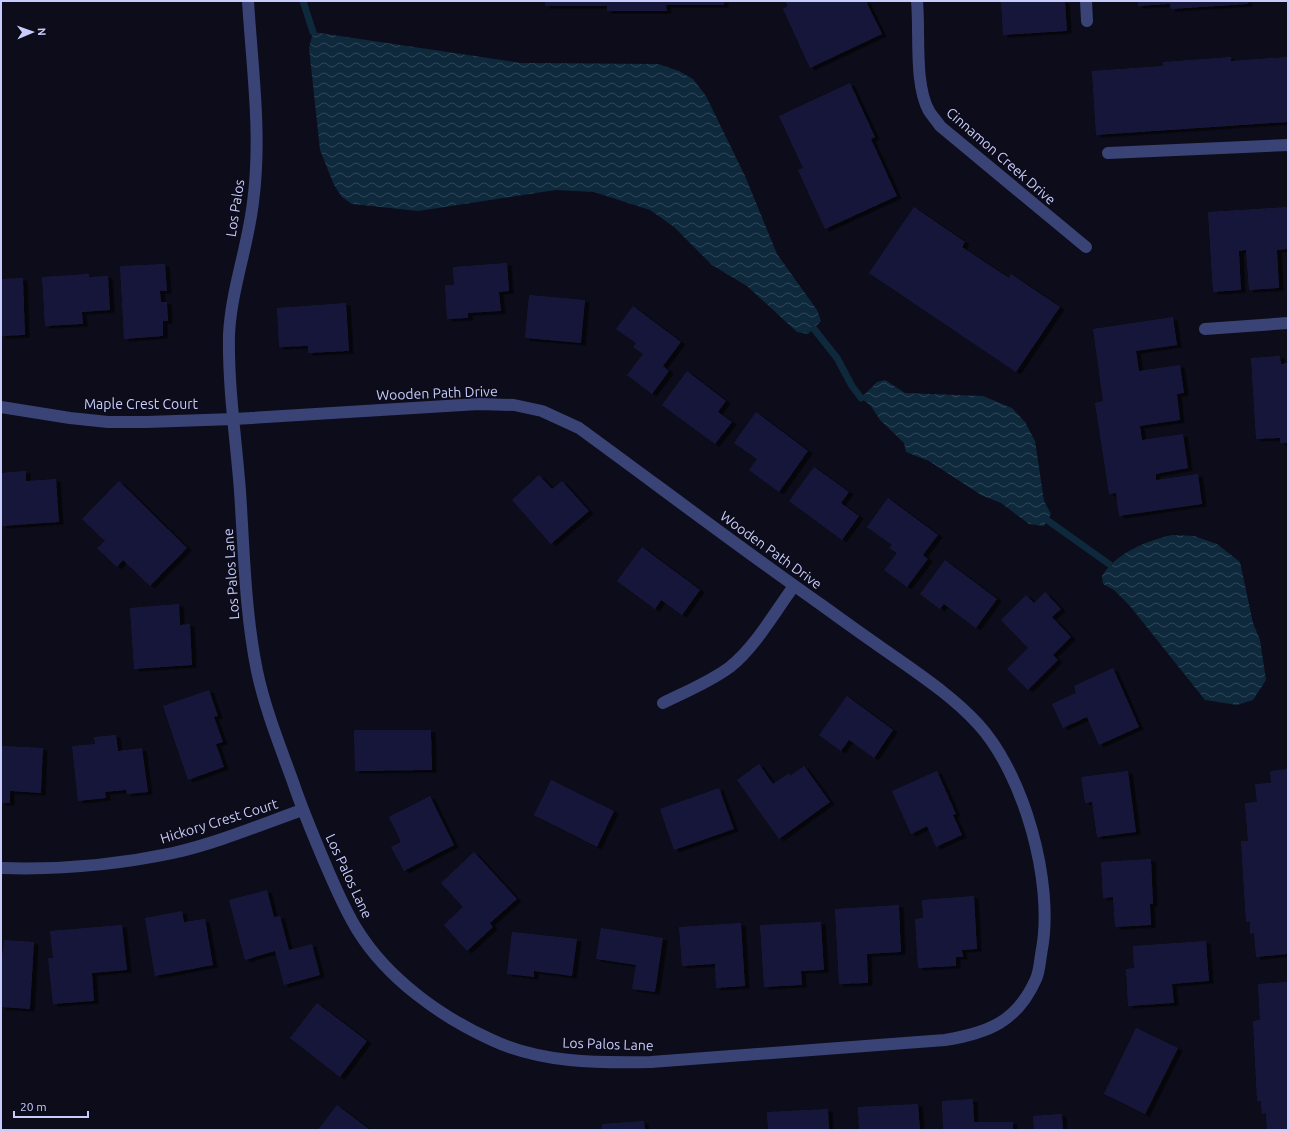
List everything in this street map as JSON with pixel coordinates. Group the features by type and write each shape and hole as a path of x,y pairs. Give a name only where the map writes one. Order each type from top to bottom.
{"street":[{"name":"Los Palos","path":"234,419 229,363 229,331 234,292 253,205 257,167 256,126 248,1"},
{"name":"Cinnamon Creek Drive","path":"918,1 920,79 923,98 929,112 940,126 1086,247"},
{"path":"1086,1 1087,21"},
{"path":"1108,153 1288,145"},
{"path":"1205,330 1288,323"},
{"name":"Wooden Path Drive","path":"234,419 479,404 514,405 542,411 579,428 794,586 946,694 979,725 1004,762 1024,802 1037,848 1043,900 1043,940 1036,978 1018,1009"},
{"name":"Maple Crest Court","path":"1,407 70,418 108,422 234,419"},
{"name":"Los Palos Lane","path":"234,419 250,628 258,673 271,720 302,810 342,901 358,932 382,961 406,986 445,1014 492,1040 524,1053 566,1060 610,1062 651,1062 945,1040 972,1036 995,1027 1018,1009"},
{"path":"663,703 710,680 730,667 747,650 794,586"},
{"name":"Hickory Crest Court","path":"1,868 75,867 128,862 211,842 302,810"}],"water":[{"path":"313,32 521,63 658,64 679,71 693,79 706,96 745,176 777,254 817,310 821,321 808,334 797,332 747,286 712,265 674,227 650,210 594,192 556,190 418,211 352,204 342,197 334,185 320,150 309,48"},
{"path":"885,380 905,393 983,396 1012,408 1025,422 1035,441 1044,501 1051,514 1044,526 1029,524 1001,503 981,495 929,461 906,452 904,443 880,420 871,406 861,398 877,382"},
{"path":"1172,535 1194,536 1217,544 1240,562 1253,623 1260,640 1266,680 1253,700 1237,705 1205,700 1130,606 1114,590 1103,584 1102,576 1115,561 1123,555 1132,549"}],"building":[{"path":"545,1 724,1 724,5 666,5 667,11 607,11 607,6 545,6"},
{"path":"785,1 866,1 882,34 810,68 783,9 788,6"},
{"path":"1001,1 1065,1 1067,31 1003,35"},
{"path":"1138,1 1248,1 1248,4 1171,9 1170,4 1138,6"},
{"path":"1231,57 1231,61 1288,57 1288,122 1096,135 1092,71 1163,66 1163,62"},
{"path":"850,83 875,137 871,139 897,196 825,229 798,170 803,168 779,116"},
{"path":"914,207 965,242 962,247 1009,278 1011,274 1060,307 1016,372 869,273"},
{"path":"1288,207 1288,249 1277,250 1279,288 1249,290 1246,250 1239,251 1241,290 1213,292 1208,212"},
{"path":"507,263 509,291 499,292 501,311 468,313 468,318 447,319 445,285 454,285 453,267"},
{"path":"165,264 167,291 160,291 161,302 167,302 168,321 163,321 163,336 124,339 120,266"},
{"path":"89,274 89,277 108,276 110,310 82,312 83,324 45,326 42,277"},
{"path":"23,278 25,335 1,336 1,279"},
{"path":"529,295 585,300 581,343 525,338"},
{"path":"346,303 349,351 308,353 308,346 279,347 277,308"},
{"path":"633,306 681,342 663,366 669,371 652,394 627,375 643,354 633,347 636,343 616,329"},
{"path":"1173,317 1177,345 1136,351 1139,371 1180,365 1184,393 1177,394 1180,420 1140,426 1142,440 1183,434 1188,468 1156,474 1156,480 1198,474 1202,504 1119,516 1116,493 1109,494 1095,403 1103,401 1093,329"},
{"path":"1280,356 1281,364 1288,363 1288,443 1280,443 1280,438 1256,439 1251,358"},
{"path":"687,371 726,401 718,412 732,422 715,444 662,405"},
{"path":"756,412 808,451 779,492 749,470 757,459 734,443"},
{"path":"814,467 849,492 841,503 859,516 842,540 789,501"},
{"path":"26,471 26,481 56,479 59,522 2,526 1,473"},
{"path":"539,475 552,489 562,481 589,511 551,544 512,500"},
{"path":"119,481 187,548 150,586 123,560 117,567 97,548 105,541 82,519"},
{"path":"888,498 938,535 923,555 928,559 907,587 884,570 897,553 889,548 892,545 867,527"},
{"path":"642,547 700,590 682,615 661,600 655,609 617,581"},
{"path":"945,560 997,599 976,628 944,604 940,609 920,594"},
{"path":"1045,592 1061,609 1052,617 1071,637 1053,655 1058,660 1028,690 1007,669 1028,648 1001,620 1026,595 1034,603"},
{"path":"179,604 180,625 190,624 192,665 134,669 130,608"},
{"path":"1113,668 1139,727 1099,745 1087,717 1063,728 1052,704 1076,693 1074,686"},
{"path":"209,690 218,716 214,717 223,742 216,744 224,767 188,780 163,706"},
{"path":"847,696 893,730 874,758 849,740 841,751 819,735"},
{"path":"354,730 431,730 432,770 355,771"},
{"path":"116,735 118,751 142,748 148,792 127,794 126,790 105,792 106,798 78,801 72,746 95,744 94,737"},
{"path":"1,746 43,748 41,793 10,791 10,803 1,803"},
{"path":"759,764 773,784 789,773 790,776 804,766 830,802 779,839 737,780"},
{"path":"1288,769 1288,954 1256,957 1254,933 1250,934 1250,922 1246,922 1241,841 1248,841 1245,803 1257,802 1255,784 1271,783 1270,771"},
{"path":"937,771 956,814 953,815 962,835 936,847 927,826 911,834 892,791"},
{"path":"1128,771 1136,832 1097,837 1092,802 1085,803 1081,777"},
{"path":"551,780 614,811 597,847 534,815"},
{"path":"719,788 734,829 674,850 660,809"},
{"path":"430,796 454,845 404,871 391,847 401,842 389,817"},
{"path":"474,852 517,899 490,923 493,927 467,951 444,925 463,907 441,883"},
{"path":"1151,859 1153,904 1150,904 1151,925 1115,927 1113,897 1103,898 1101,862"},
{"path":"267,890 274,917 280,916 289,950 312,944 320,975 284,985 275,951 245,960 229,900"},
{"path":"974,896 977,949 962,950 963,957 956,957 956,966 918,968 915,919 923,918 922,900"},
{"path":"899,905 901,952 867,954 868,983 839,984 835,909"},
{"path":"182,911 184,922 205,919 213,965 155,976 145,918"},
{"path":"821,922 824,970 801,971 802,985 764,987 760,925"},
{"path":"741,923 745,986 716,988 715,964 682,966 679,927"},
{"path":"122,925 127,970 92,973 94,1001 53,1004 48,958 53,958 50,931"},
{"path":"601,928 663,938 655,992 632,989 636,965 596,959"},
{"path":"512,932 577,939 572,976 534,971 534,977 507,974"},
{"path":"4,940 34,942 30,1009 1,1007 1,953 3,953"},
{"path":"1206,941 1209,981 1172,984 1174,1003 1128,1006 1126,969 1134,968 1133,946"},
{"path":"1288,982 1288,1130 1267,1130 1266,1113 1262,1114 1261,1101 1257,1101 1253,1021 1260,1020 1258,984"},
{"path":"317,1003 367,1041 340,1077 290,1038"},
{"path":"1136,1028 1178,1048 1145,1114 1104,1094"},
{"path":"973,1099 974,1122 1013,1122 1013,1130 943,1130 942,1101"},
{"path":"918,1104 920,1130 859,1130 858,1107"},
{"path":"337,1105 370,1130 318,1130"},
{"path":"828,1109 829,1130 768,1130 767,1112"},
{"path":"1062,1114 1063,1130 1034,1130 1033,1116"},
{"path":"644,1121 645,1130 602,1130 602,1124"}],"waterway":[{"path":"303,1 313,32"},
{"path":"814,329 837,358 852,386 861,398"},
{"path":"1047,520 1109,564"}]}
